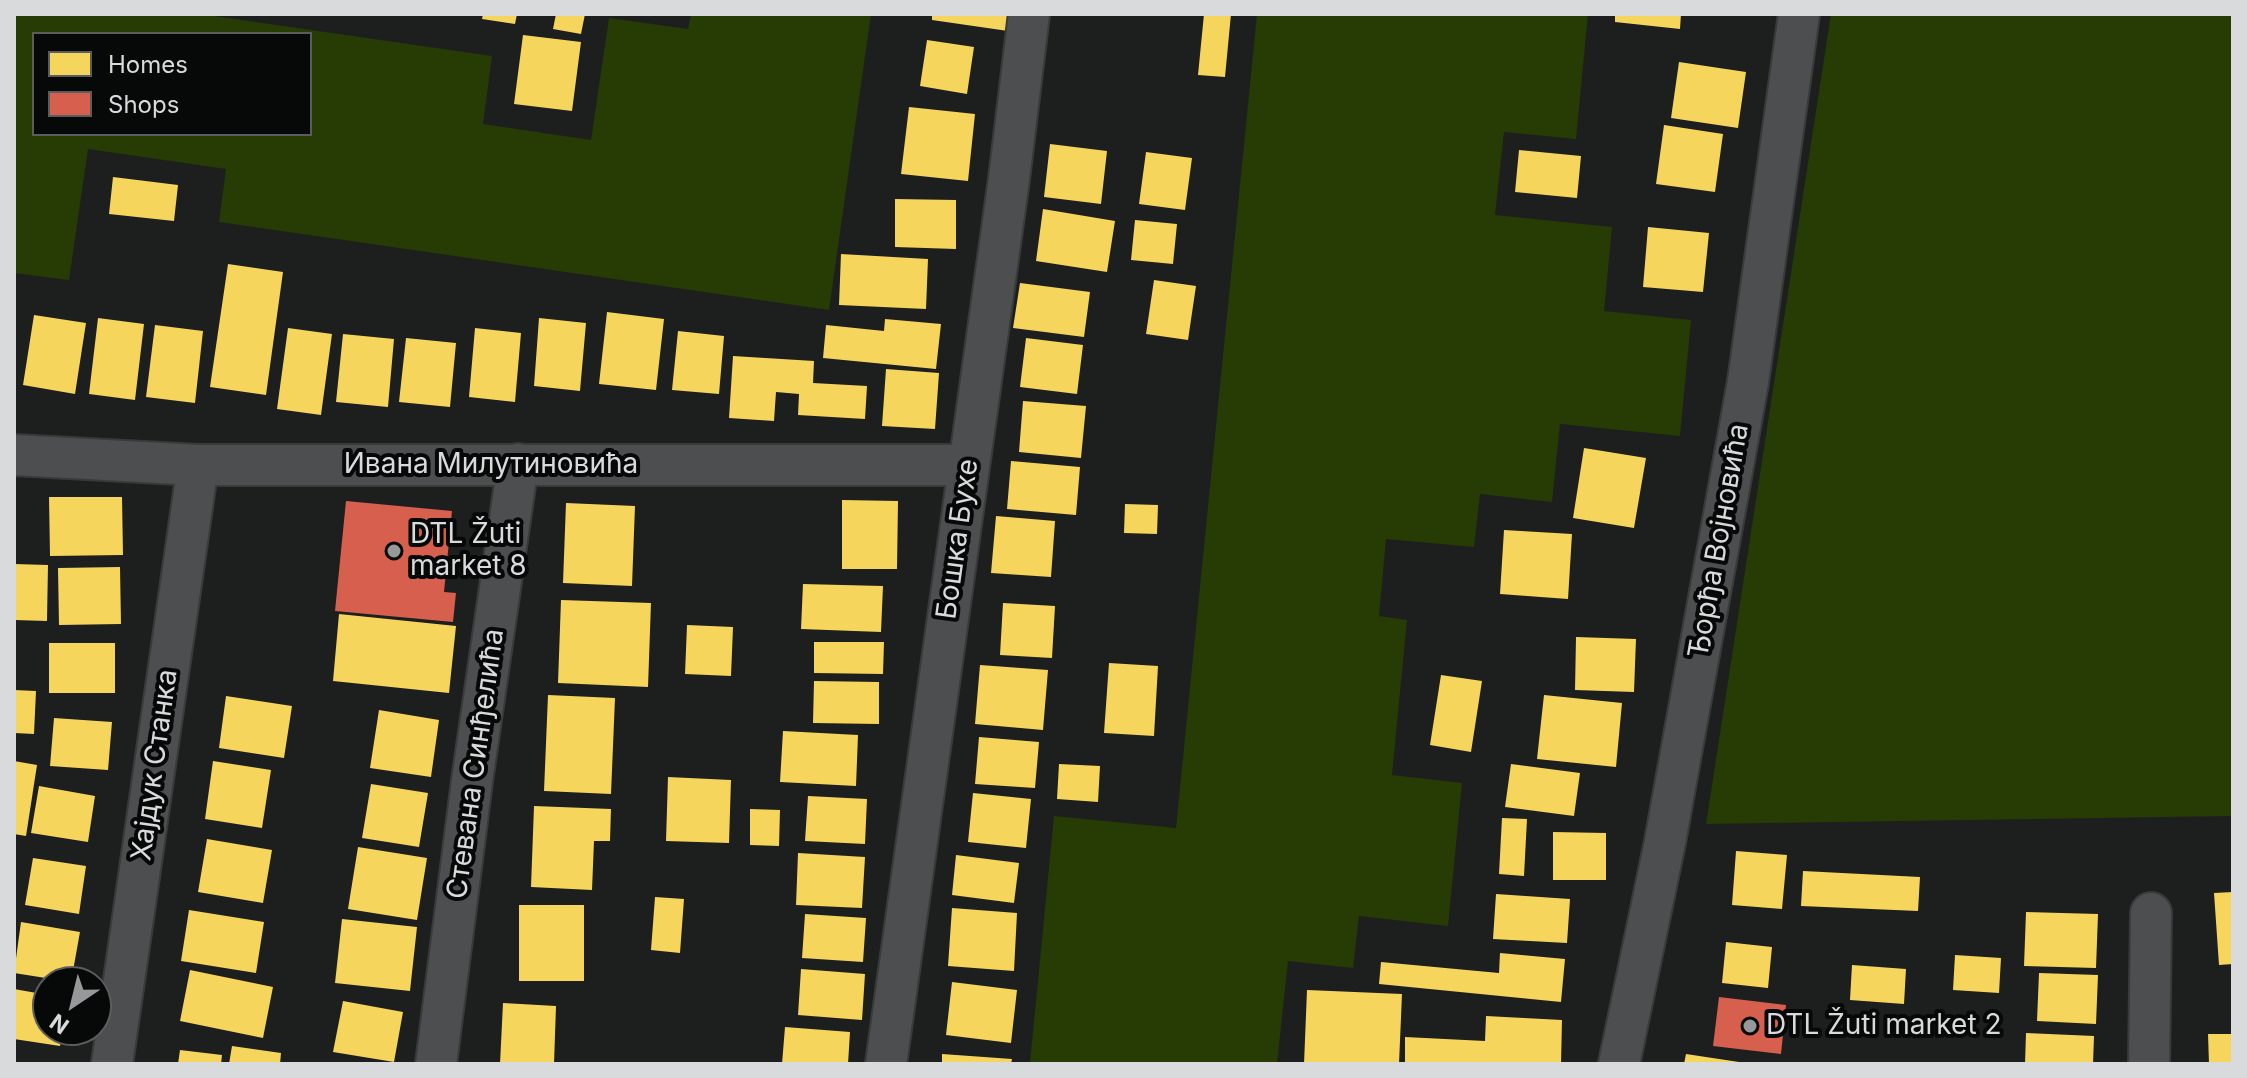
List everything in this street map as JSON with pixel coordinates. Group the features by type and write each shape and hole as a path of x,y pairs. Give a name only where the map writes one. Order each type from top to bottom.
{"street":[{"name":"Бошка Бухе","path":"886,1064 1009,179 1029,14"},
{"name":"Ђорђа Војновића","path":"1619,1064 1665,842 1746,398 1799,14"},
{"name":"Ивана Милутиновића","path":"14,455 198,465 968,465"},
{"name":"Стевана Синђелића","path":"436,1064 472,781 518,464"},
{"name":"Хајдук Станка","path":"112,1064 198,465"},
{"path":"2149,1064 2151,913"}],"green space":[{"path":"14,14 200,14 492,56 483,124 591,140 609,18 688,29 691,14 871,14 829,310 219,222 226,169 88,149 69,280 14,273"},
{"path":"1257,14 1588,14 1576,139 1504,132 1495,215 1612,227 1604,311 1691,320 1680,436 1560,424 1552,502 1480,494 1474,547 1386,539 1379,616 1407,620 1392,775 1462,783 1448,926 1359,916 1353,968 1288,961 1277,1064 1030,1063 1054,816 1176,828"},
{"path":"1831,14 2233,14 2233,816 1706,824"}],"building: Homes":[{"path":"483,14 517,14 515,24 482,19"},
{"path":"556,14 585,14 581,34 553,29"},
{"path":"932,14 1010,14 1008,31 932,20"},
{"path":"1204,14 1231,14 1225,77 1198,75"},
{"path":"1615,14 1681,14 1680,29 1615,22"},
{"path":"523,35 581,42 572,111 514,104"},
{"path":"927,40 974,47 967,94 920,86"},
{"path":"1679,62 1746,72 1738,128 1671,118"},
{"path":"909,107 975,114 968,181 901,174"},
{"path":"1664,125 1723,134 1715,192 1656,184"},
{"path":"1050,144 1107,151 1101,204 1044,197"},
{"path":"1519,150 1581,156 1577,198 1515,192"},
{"path":"1146,152 1192,158 1185,210 1139,204"},
{"path":"113,177 178,185 174,221 109,214"},
{"path":"895,199 956,200 956,249 895,247"},
{"path":"1043,209 1115,221 1107,272 1036,261"},
{"path":"1135,220 1177,224 1173,264 1131,260"},
{"path":"1648,227 1709,233 1703,292 1643,287"},
{"path":"841,254 928,259 926,309 839,305"},
{"path":"228,264 283,272 266,395 210,387"},
{"path":"1154,280 1196,286 1188,340 1146,334"},
{"path":"1020,283 1090,292 1084,337 1013,328"},
{"path":"607,312 664,319 656,390 599,384"},
{"path":"34,315 86,323 75,394 23,385"},
{"path":"98,318 144,324 135,400 89,394"},
{"path":"539,318 586,323 580,391 534,386"},
{"path":"885,319 941,324 936,369 823,358 826,325 884,331"},
{"path":"155,325 203,331 195,403 146,397"},
{"path":"288,328 332,334 321,415 277,409"},
{"path":"475,328 521,333 515,402 469,397"},
{"path":"678,331 724,336 719,394 672,390"},
{"path":"343,334 394,339 388,407 336,402"},
{"path":"406,338 456,343 450,407 399,402"},
{"path":"1026,338 1083,345 1077,394 1020,387"},
{"path":"733,356 814,361 813,383 867,386 865,419 798,415 799,394 776,392 774,421 729,418"},
{"path":"886,369 939,373 935,429 882,426"},
{"path":"1023,401 1086,406 1081,458 1019,452"},
{"path":"1584,448 1646,458 1634,528 1573,518"},
{"path":"1011,461 1080,467 1076,515 1007,509"},
{"path":"49,497 122,497 123,555 50,556"},
{"path":"842,500 898,501 897,569 842,569"},
{"path":"566,503 635,506 632,586 563,583"},
{"path":"1125,504 1158,505 1157,534 1124,533"},
{"path":"996,516 1055,521 1051,577 991,573"},
{"path":"1504,530 1572,534 1568,599 1500,594"},
{"path":"14,564 48,565 47,621 14,620"},
{"path":"120,567 121,624 59,625 58,568"},
{"path":"803,584 883,586 881,632 801,629"},
{"path":"561,600 651,603 648,687 558,683"},
{"path":"1003,603 1055,606 1052,658 1000,655"},
{"path":"339,614 456,626 449,693 333,681"},
{"path":"687,625 733,627 731,676 685,674"},
{"path":"1576,637 1636,639 1634,692 1575,690"},
{"path":"814,642 884,642 883,674 814,673"},
{"path":"49,643 115,643 115,693 49,693"},
{"path":"1109,663 1158,666 1154,736 1104,733"},
{"path":"980,665 1048,670 1043,730 975,724"},
{"path":"1441,675 1482,681 1471,752 1430,745"},
{"path":"814,681 879,682 879,724 813,723"},
{"path":"14,690 36,691 34,734 14,733"},
{"path":"548,695 615,698 611,794 544,791"},
{"path":"1544,695 1622,703 1616,767 1537,759"},
{"path":"226,696 292,706 284,758 219,748"},
{"path":"379,710 439,720 431,777 370,768"},
{"path":"54,718 112,722 108,770 50,766"},
{"path":"783,731 858,735 856,786 780,782"},
{"path":"979,737 1039,742 1035,788 975,784"},
{"path":"14,761 37,765 26,836 14,834"},
{"path":"213,761 271,770 262,828 205,819"},
{"path":"1059,764 1100,766 1098,802 1057,799"},
{"path":"1511,764 1580,773 1574,816 1505,807"},
{"path":"668,777 731,780 729,843 666,841"},
{"path":"371,784 428,793 419,847 362,838"},
{"path":"39,786 95,796 88,842 31,833"},
{"path":"973,793 1031,799 1026,848 968,842"},
{"path":"808,796 867,799 865,844 805,841"},
{"path":"534,806 611,809 610,841 594,841 592,890 531,887"},
{"path":"750,809 780,810 779,846 750,845"},
{"path":"1502,818 1527,819 1524,876 1499,874"},
{"path":"1553,832 1606,833 1606,880 1553,880"},
{"path":"207,839 272,850 263,903 198,892"},
{"path":"358,847 427,858 417,920 348,909"},
{"path":"1736,851 1787,855 1782,909 1732,905"},
{"path":"798,853 865,857 862,908 796,905"},
{"path":"956,855 1019,863 1014,903 952,895"},
{"path":"33,858 86,866 79,914 25,905"},
{"path":"1803,871 1920,877 1918,911 1801,906"},
{"path":"2233,892 2233,964 2219,965 2214,893"},
{"path":"1496,894 1570,899 1567,943 1493,939"},
{"path":"655,897 684,899 680,953 651,950"},
{"path":"519,905 584,905 584,981 519,981"},
{"path":"952,908 1017,913 1014,971 948,966"},
{"path":"189,910 264,922 256,973 181,961"},
{"path":"2026,912 2098,914 2096,968 2024,966"},
{"path":"805,914 866,918 863,962 802,958"},
{"path":"342,919 417,927 410,991 335,983"},
{"path":"21,922 80,932 74,966 32,966 32,976 14,973"},
{"path":"1726,942 1772,947 1768,988 1722,983"},
{"path":"1500,953 1565,959 1561,1002 1379,984 1381,962 1499,973"},
{"path":"1955,955 2001,958 1999,993 1953,990"},
{"path":"1852,965 1906,969 1904,1004 1850,1000"},
{"path":"801,969 865,974 862,1020 798,1015"},
{"path":"190,970 273,987 263,1038 180,1021"},
{"path":"2039,973 2098,975 2096,1024 2037,1021"},
{"path":"952,982 1017,990 1011,1043 946,1035"},
{"path":"14,989 32,992 32,1042 14,1039"},
{"path":"1307,990 1402,994 1399,1064 1304,1064"},
{"path":"343,1001 403,1012 394,1062 333,1052"},
{"path":"503,1003 556,1006 554,1064 500,1064"},
{"path":"1486,1016 1562,1020 1561,1064 1405,1064 1405,1037 1485,1041"},
{"path":"785,1027 850,1032 848,1064 782,1064"},
{"path":"2026,1033 2094,1036 2093,1064 2025,1064"},
{"path":"2208,1034 2233,1034 2233,1064 2209,1064"},
{"path":"232,1046 281,1053 280,1064 229,1064"},
{"path":"180,1050 222,1055 221,1064 178,1064"},
{"path":"942,1054 1012,1059 1011,1064 942,1064"},
{"path":"1686,1054 1739,1062 1739,1064 1684,1064"}],"building: Shops":[{"name":"DTL Žuti market 8","path":"346,501 452,511 444,592 456,593 453,622 335,611"},
{"name":"DTL Žuti market 2","path":"1719,997 1786,1005 1781,1054 1713,1046"}],"place":[{"name":"DTL Žuti market 8","path":"394,551"},
{"name":"DTL Žuti market 2","path":"1750,1026"}]}
